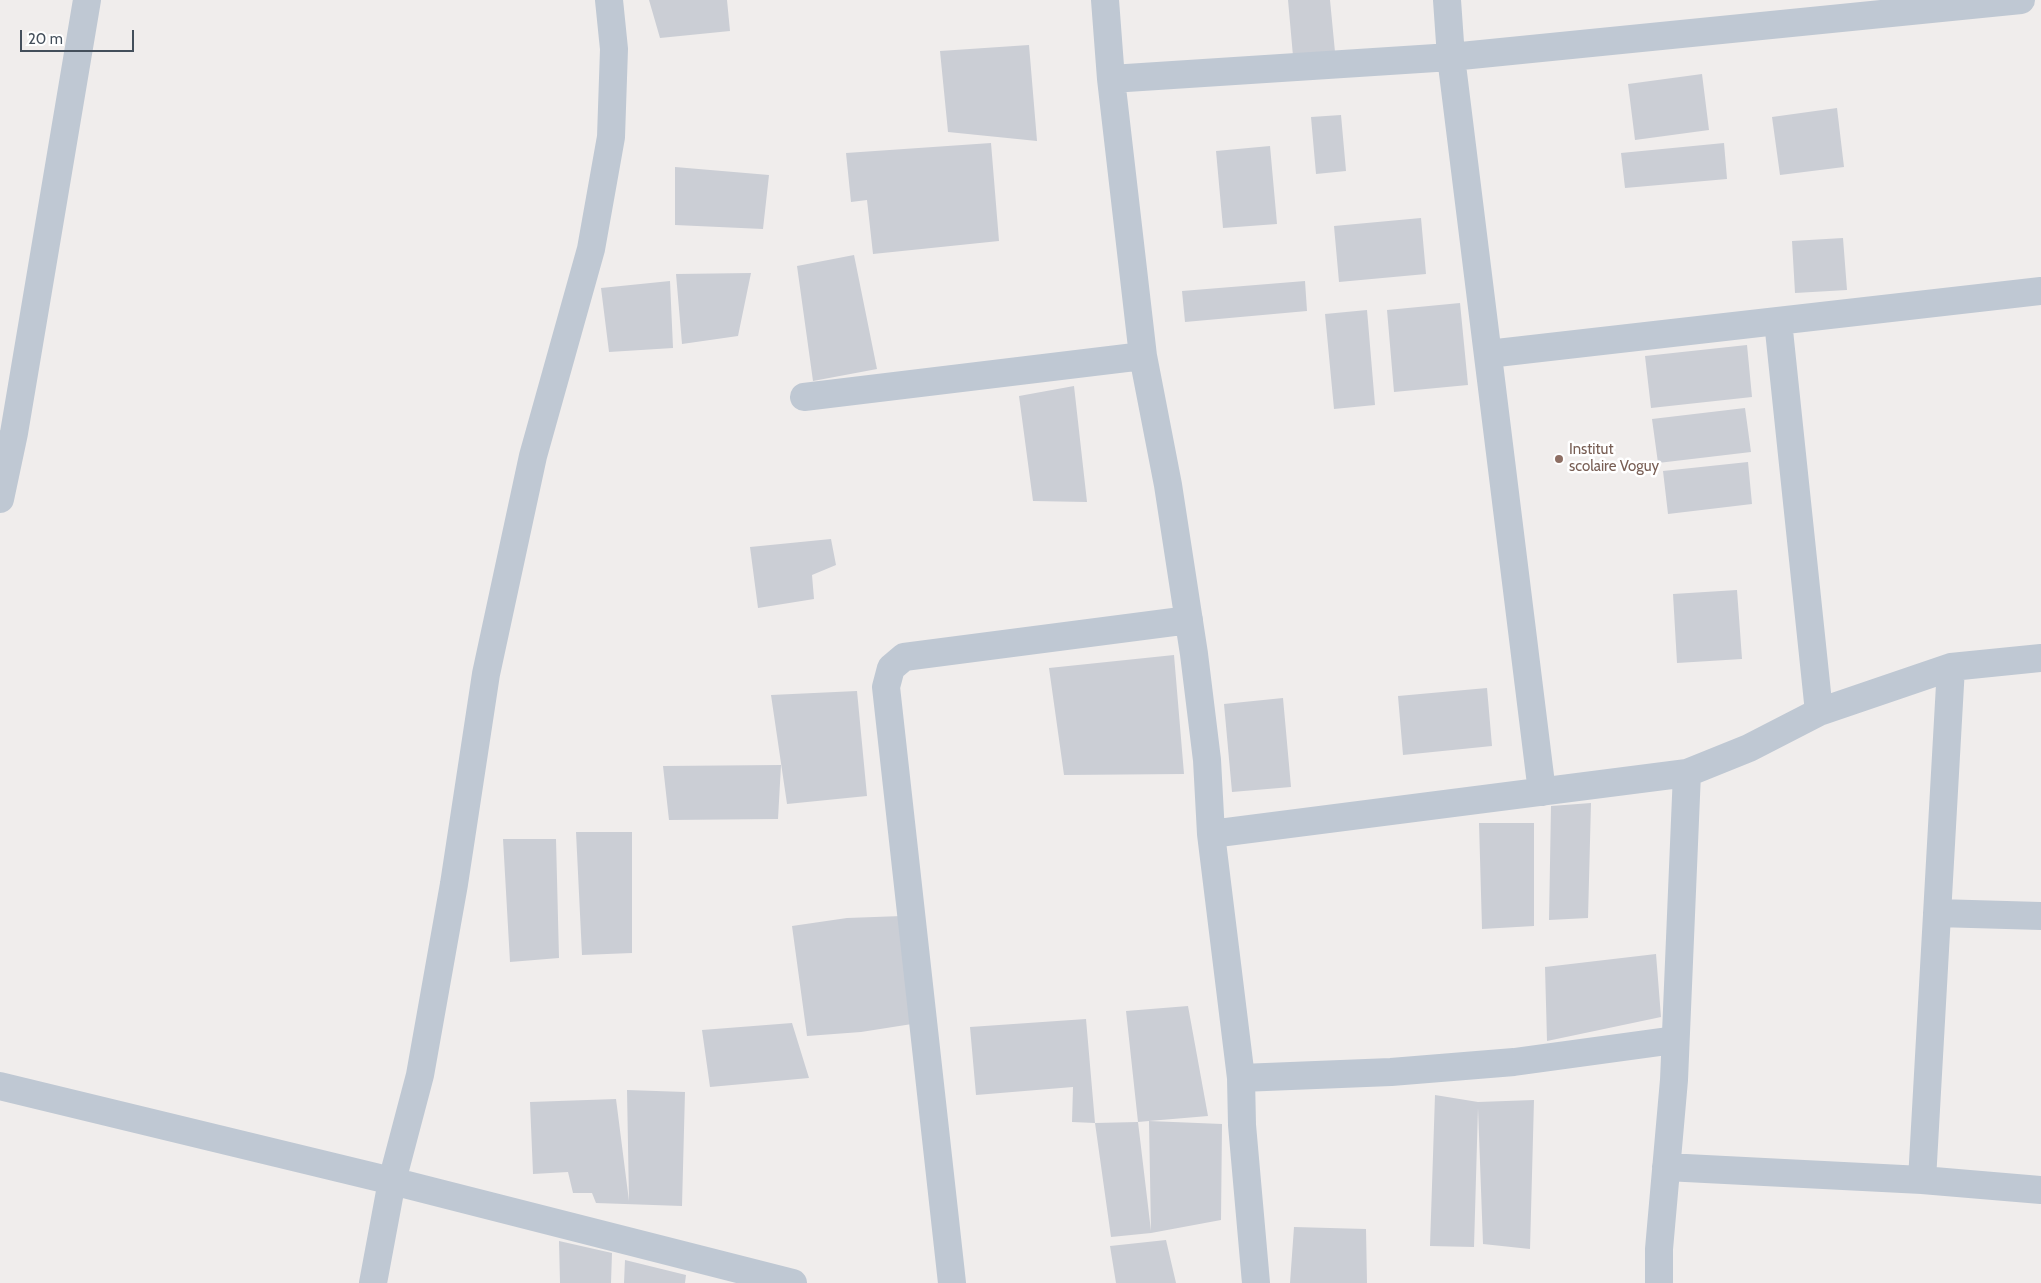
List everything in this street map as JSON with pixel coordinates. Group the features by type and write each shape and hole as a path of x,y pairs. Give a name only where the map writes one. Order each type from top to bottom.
{"street":[{"path":"0,499 14,433 87,0"},
{"path":"373,1283 392,1181 420,1075 454,884 490,655 533,456 591,249 611,138 614,48 609,0"},
{"path":"1105,0 1111,79 1143,356 1168,484 1189,620 1206,760 1211,834 1241,1078 1242,1125 1256,1283"},
{"path":"1446,0 1451,57 1542,792"},
{"path":"1111,79 1451,57 2021,0"},
{"path":"1488,354 2041,291"},
{"path":"1778,321 1819,712"},
{"path":"804,397 1143,356"},
{"path":"952,1283 886,687 891,668 904,657 1189,620"},
{"path":"1211,834 1687,773 1749,748 1819,712 1951,667 2041,658"},
{"path":"1922,1180 1951,667"},
{"path":"1659,1283 1659,1249 1674,1080 1687,773"},
{"path":"1937,913 2041,916"},
{"path":"1241,1078 1391,1072 1514,1062 1675,1040"},
{"path":"0,1086 392,1181 793,1283"},
{"path":"1666,1167 1922,1180 2041,1190"}],"building":[{"path":"649,0 727,0 730,31 660,38"},
{"path":"1288,0 1330,0 1335,52 1293,56"},
{"path":"1029,45 1037,141 948,132 940,51"},
{"path":"1702,74 1709,130 1635,140 1628,84"},
{"path":"1837,108 1844,167 1780,175 1772,117"},
{"path":"1341,115 1346,171 1316,174 1311,117"},
{"path":"991,143 999,241 873,254 867,200 851,202 846,153"},
{"path":"1724,143 1727,179 1625,188 1621,153"},
{"path":"1270,146 1277,224 1223,228 1216,151"},
{"path":"675,167 769,175 763,229 675,225"},
{"path":"1421,218 1426,274 1339,282 1334,226"},
{"path":"1843,238 1847,290 1795,293 1792,241"},
{"path":"854,255 877,369 813,381 797,266"},
{"path":"751,273 738,336 682,344 676,274"},
{"path":"670,281 673,348 609,352 601,288"},
{"path":"1305,281 1307,311 1185,322 1182,291"},
{"path":"1460,303 1468,385 1394,392 1387,310"},
{"path":"1367,310 1375,405 1334,409 1325,314"},
{"path":"1747,345 1752,397 1651,408 1645,356"},
{"path":"1074,386 1087,502 1033,501 1019,396"},
{"path":"1745,408 1751,452 1658,463 1652,419"},
{"path":"1748,462 1752,504 1668,514 1663,471"},
{"path":"831,539 836,565 812,575 814,599 758,608 750,547"},
{"path":"1737,590 1742,659 1677,663 1673,594"},
{"path":"1174,655 1184,774 1064,775 1049,668"},
{"path":"1487,688 1492,746 1403,755 1398,696"},
{"path":"857,691 867,796 787,804 771,695"},
{"path":"1283,698 1291,787 1232,792 1224,704"},
{"path":"781,765 778,819 669,820 663,766"},
{"path":"1591,803 1588,918 1549,920 1551,806"},
{"path":"1479,823 1534,823 1534,926 1482,929"},
{"path":"576,832 632,832 632,953 582,955"},
{"path":"503,839 556,839 559,958 510,962"},
{"path":"902,916 912,1024 861,1032 807,1036 792,926 847,918"},
{"path":"1656,954 1661,1017 1547,1041 1545,967"},
{"path":"1188,1006 1208,1116 1138,1122 1126,1011"},
{"path":"1086,1019 1095,1123 1072,1122 1073,1087 976,1095 970,1027"},
{"path":"792,1023 809,1078 710,1087 702,1030"},
{"path":"627,1090 685,1092 682,1206 596,1203 592,1193 573,1193 568,1172 533,1174 530,1102 616,1099 629,1201"},
{"path":"1435,1095 1478,1102 1534,1100 1530,1249 1483,1244 1478,1108 1474,1247 1430,1246"},
{"path":"1149,1121 1222,1124 1221,1220 1151,1233 1111,1237 1095,1123 1138,1122 1151,1231"},
{"path":"1294,1227 1366,1229 1367,1283 1290,1283"},
{"path":"1166,1240 1176,1283 1116,1283 1110,1246"},
{"path":"559,1241 612,1253 611,1283 560,1283"},
{"path":"625,1260 686,1275 685,1283 624,1283"}],"place":[{"name":"Institut scolaire Voguy","path":"1559,459"}]}
